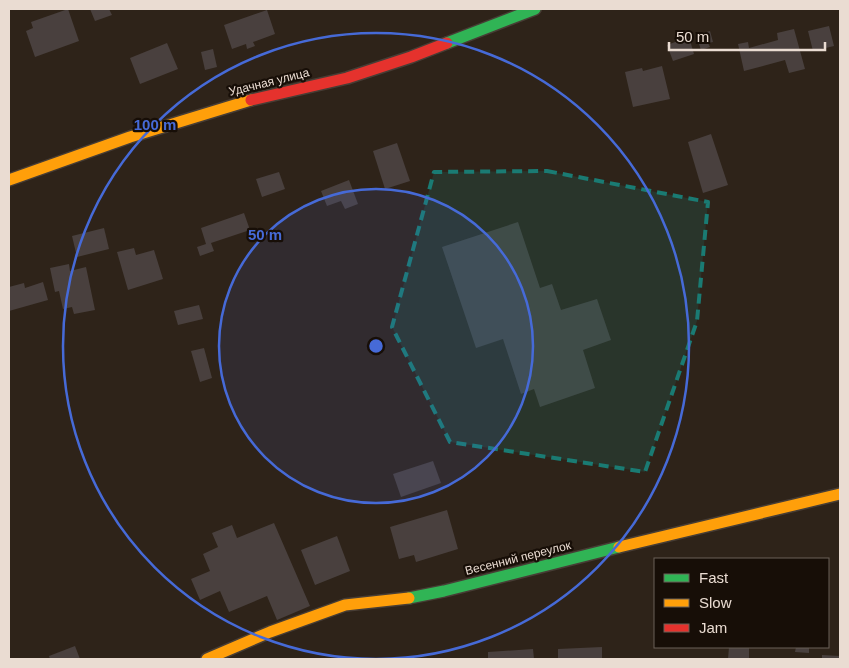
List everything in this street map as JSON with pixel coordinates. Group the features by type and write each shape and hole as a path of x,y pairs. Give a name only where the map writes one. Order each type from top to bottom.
{"street":[{"name":"Удачная улица","path":"9,180 130,137 236,104 347,78 411,57 535,9"},
{"name":"Весенний переулок","path":"207,659 270,632 346,605 409,598 840,494"}],"highlighted area":[{"path":"547,171 708,202 697,321 645,472 450,442 392,327 434,172"}],"building":[{"path":"68,9 79,41 35,57 26,31 33,28 31,22"},
{"path":"90,9 109,9 112,15 95,21"},
{"path":"267,10 275,34 253,42 255,46 247,49 246,44 232,49 224,25"},
{"path":"829,26 834,46 813,51 808,31"},
{"path":"794,29 805,69 789,73 785,60 744,71 738,44 748,42 749,48 778,40 777,33"},
{"path":"710,31 713,42 708,43 710,47 701,50 696,35"},
{"path":"689,37 694,54 673,61 667,45"},
{"path":"167,43 178,69 140,84 130,58"},
{"path":"213,49 217,67 205,70 201,52"},
{"path":"662,66 670,99 633,107 625,72 642,68 643,71"},
{"path":"711,134 728,185 703,193 688,142"},
{"path":"397,143 410,181 385,189 373,151"},
{"path":"279,172 285,189 262,197 256,179"},
{"path":"349,180 358,204 345,209 341,201 327,206 321,191"},
{"path":"244,213 250,230 211,243 214,251 200,256 197,247 206,244 201,228"},
{"path":"518,222 540,288 552,284 561,310 597,299 611,340 583,350 595,388 540,407 534,389 521,394 503,339 476,348 442,247"},
{"path":"104,228 109,249 77,257 72,236"},
{"path":"134,248 136,255 154,250 163,279 128,290 117,252"},
{"path":"69,264 70,271 86,267 95,310 74,314 72,307 63,309 59,291 55,292 50,268"},
{"path":"43,282 48,300 9,311 9,287 24,283 25,288"},
{"path":"199,305 203,319 178,325 174,311"},
{"path":"204,348 212,378 200,382 191,351"},
{"path":"433,461 441,483 401,497 393,474"},
{"path":"447,510 458,549 416,562 414,555 399,559 390,527"},
{"path":"274,523 310,606 277,620 267,596 229,612 220,591 200,600 191,579 210,571 203,554 218,547 212,533 232,525 237,538"},
{"path":"337,536 350,571 315,585 301,550"},
{"path":"75,646 80,659 50,659 49,656"},
{"path":"602,647 602,659 558,659 558,649"},
{"path":"729,648 749,648 749,659 728,659"},
{"path":"796,648 809,648 809,653 795,652"},
{"path":"533,649 534,659 488,659 488,652"},
{"path":"822,655 840,656 840,659 822,659"}],"traffic: fast":[{"path":"447,43 535,9"},
{"path":"409,598 619,547"}],"traffic: slow":[{"path":"9,180 130,137 251,100"},
{"path":"619,547 840,494"},
{"path":"207,659 270,632 345,605 409,598"}],"traffic: jam":[{"path":"251,100 347,78 447,43"}]}
